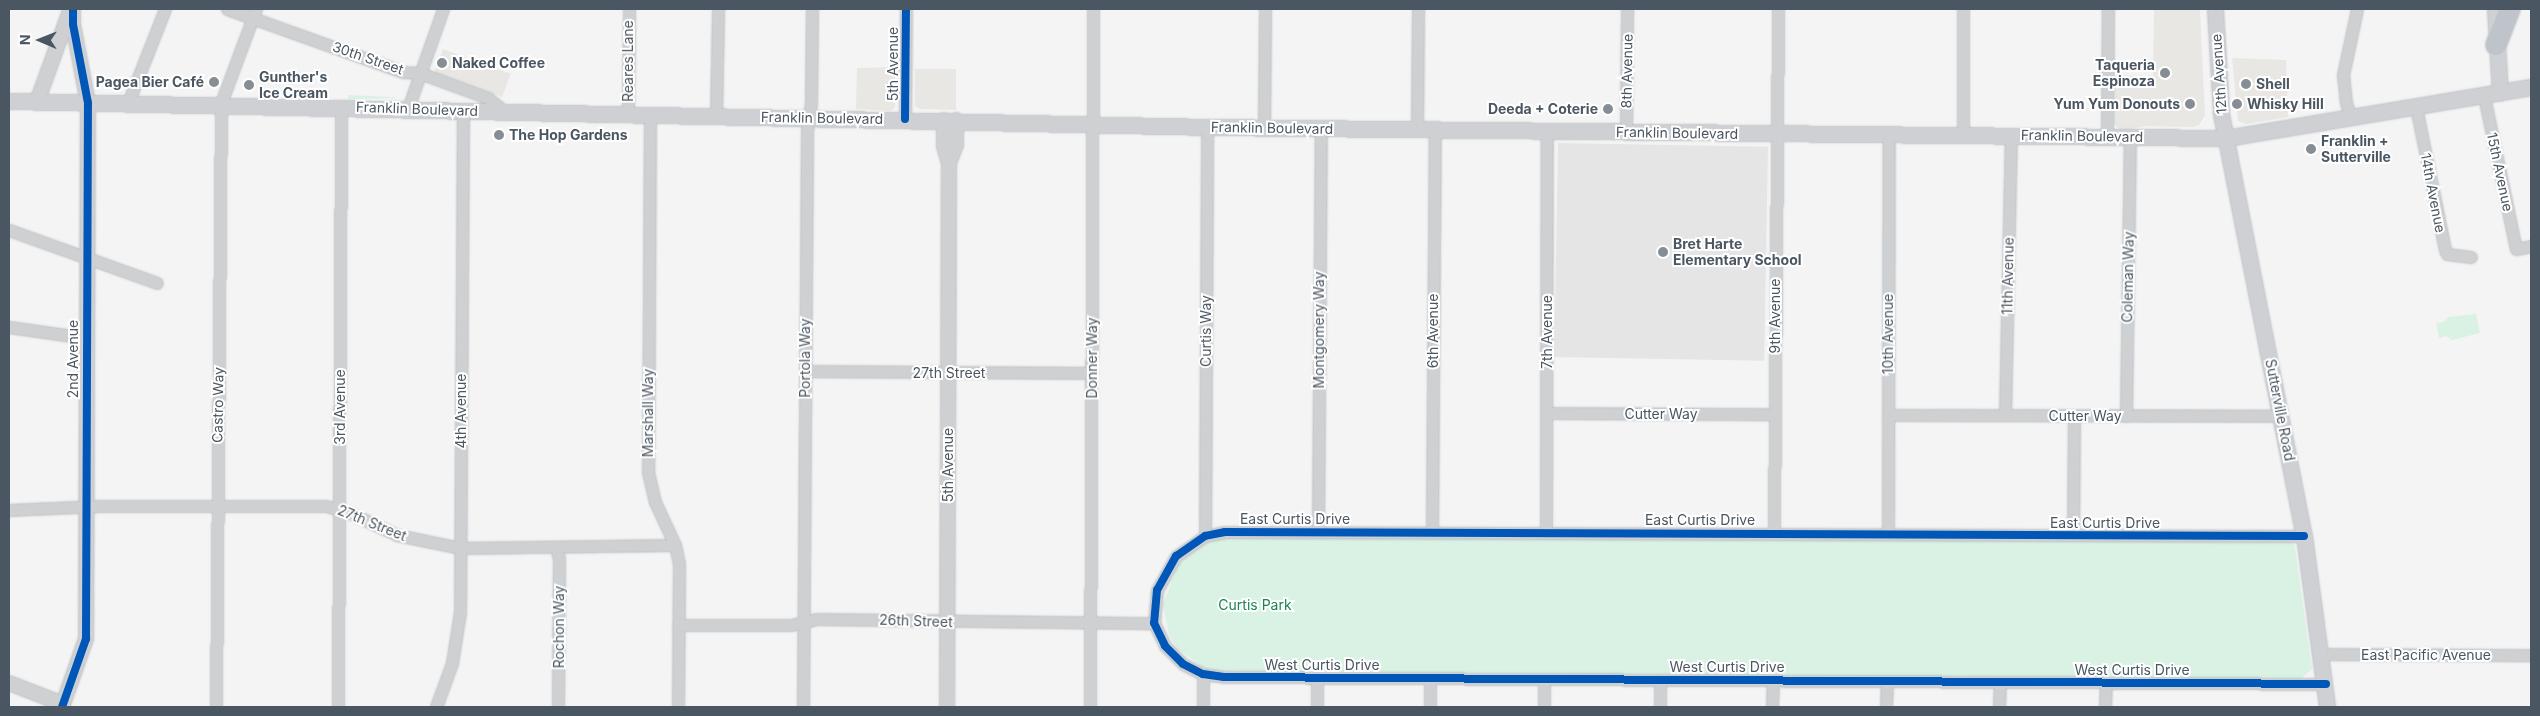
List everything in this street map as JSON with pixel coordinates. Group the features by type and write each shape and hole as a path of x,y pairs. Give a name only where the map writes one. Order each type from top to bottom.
{"highway":[{"path":"2496,45 2510,9"}],"main road":[{"name":"12th Avenue","path":"2215,9 2219,92 2226,138"},
{"path":"2496,9 2496,45 2500,93"},
{"name":"Franklin Boulevard","path":"9,101 128,104 221,103 463,111 650,113 1264,128 2226,138 2531,87"},
{"name":"Sutterville Road","path":"2226,138 2304,536 2320,654 2326,684 2327,707"},
{"name":"Sutterville Road","path":"2326,684 2338,707"}],"street":[{"name":"2nd Avenue","path":"37,102 72,9"},
{"name":"2nd Avenue","path":"66,706 86,639 88,102 73,24 72,9"},
{"path":"128,104 165,9"},
{"name":"30th Street","path":"227,9 254,14 403,72 420,74 488,98 505,112"},
{"path":"408,108 443,9"},
{"name":"Reares Lane","path":"628,113 629,9"},
{"path":"716,116 718,9"},
{"name":"Portola Way","path":"803,707 808,118 812,9"},
{"name":"5th Avenue","path":"905,119 906,9"},
{"name":"Donner Way","path":"1090,707 1093,9"},
{"path":"1264,128 1265,9"},
{"path":"1417,130 1418,9"},
{"name":"8th Avenue","path":"1626,132 1627,9"},
{"name":"9th Avenue","path":"1774,533 1775,134 1778,9"},
{"path":"1963,9 1963,135"},
{"path":"2107,137 2108,9"},
{"path":"2351,118 2346,103 2343,75 2357,9"},
{"path":"221,103 254,14"},
{"name":"15th Avenue","path":"2484,96 2516,248 2531,246"},
{"name":"Castro Way","path":"216,707 221,103"},
{"name":"3rd Avenue","path":"338,707 341,106"},
{"name":"14th Avenue","path":"2416,106 2445,250 2447,254 2471,257"},
{"name":"4th Avenue","path":"436,707 457,638 460,548 463,111"},
{"name":"Marshall Way","path":"650,113 648,472 655,502 675,545 679,564 678,707"},
{"name":"5th Avenue","path":"947,707 948,163 944,146 950,120"},
{"name":"Curtis Way","path":"1205,536 1207,127"},
{"name":"Montgomery Way","path":"1318,532 1321,128"},
{"name":"6th Avenue","path":"1432,532 1435,130"},
{"name":"7th Avenue","path":"1546,532 1547,131"},
{"name":"10th Avenue","path":"1888,534 1889,134"},
{"name":"11th Avenue","path":"2005,416 2011,136"},
{"name":"Coleman Way","path":"2126,416 2130,137"},
{"path":"9,230 157,283"},
{"path":"9,327 86,338"},
{"name":"27th Street","path":"805,371 948,374 1092,373"},
{"name":"Cutter Way","path":"1546,413 1775,414"},
{"name":"Cutter Way","path":"1888,415 2282,416"},
{"path":"2073,535 2074,416"},
{"name":"27th Street","path":"9,510 87,507 218,506 339,509 397,535 460,548 675,545"},
{"name":"East Curtis Drive","path":"1154,623 1155,599 1168,568 1176,556 1205,536 1225,532 2304,536"},
{"name":"Rochon Way","path":"556,547 559,559 558,707"},
{"name":"26th Street","path":"678,625 791,625 816,619 1154,623"},
{"name":"West Curtis Drive","path":"1154,623 1173,656 1203,674 1317,678 2326,684"},
{"name":"East Pacific Avenue","path":"2320,654 2531,655"},
{"path":"1203,674 1203,707"},
{"path":"1317,678 1317,707"},
{"path":"1430,678 1430,707"},
{"path":"1544,679 1544,707"},
{"path":"1660,680 1660,707"},
{"path":"1772,707 1773,680"},
{"path":"1886,707 1887,681"},
{"path":"1999,707 2000,682"},
{"path":"2106,682 2106,707"},
{"path":"9,683 66,706"}],"shaded area":[{"path":"2154,9 2200,10 2205,115 2199,125 2192,127 2146,126 2121,131 2114,124 2115,75 2153,76"},
{"path":"443,49 511,74 502,97 434,72"},
{"path":"2232,58 2286,60 2288,117 2246,124 2238,121"},
{"path":"895,67 895,107 891,111 856,109 857,68"},
{"path":"915,69 956,69 956,110 920,109 915,106"},
{"name":"Bret Harte Elementary School","path":"1558,143 1768,147 1764,361 1554,357"}],"green space":[{"path":"348,95 393,97 398,98 348,99"},
{"path":"2476,314 2480,333 2452,340 2446,336 2439,338 2436,323 2444,322 2448,317"},
{"name":"Curtis Park","path":"1228,537 2287,539 2294,542 2312,669 2301,679 1208,671 1177,648 1169,635 1163,604 1179,563 1206,542"}],"cycle path":[{"path":"62,707 86,639 88,103 73,24 73,9"},
{"path":"905,119 906,9"},
{"path":"2304,536 1225,532 1205,536 1176,556 1157,590 1154,623 1165,646 1183,664 1203,674 1224,677 2326,684"}],"place":[{"name":"Naked Coffee","path":"442,63"},
{"name":"Taqueria Espinoza","path":"2165,73"},
{"name":"Pagea Bier Café","path":"214,82"},
{"name":"Shell","path":"2246,84"},
{"name":"Gunther's Ice Cream","path":"249,85"},
{"name":"Yum Yum Donouts","path":"2190,104"},
{"name":"Whisky Hill","path":"2237,104"},
{"name":"Deeda + Coterie","path":"1608,109"},
{"name":"The Hop Gardens","path":"499,135"},
{"name":"Franklin + Sutterville","path":"2311,149"},
{"name":"Bret Harte Elementary School","path":"1663,252"}]}
